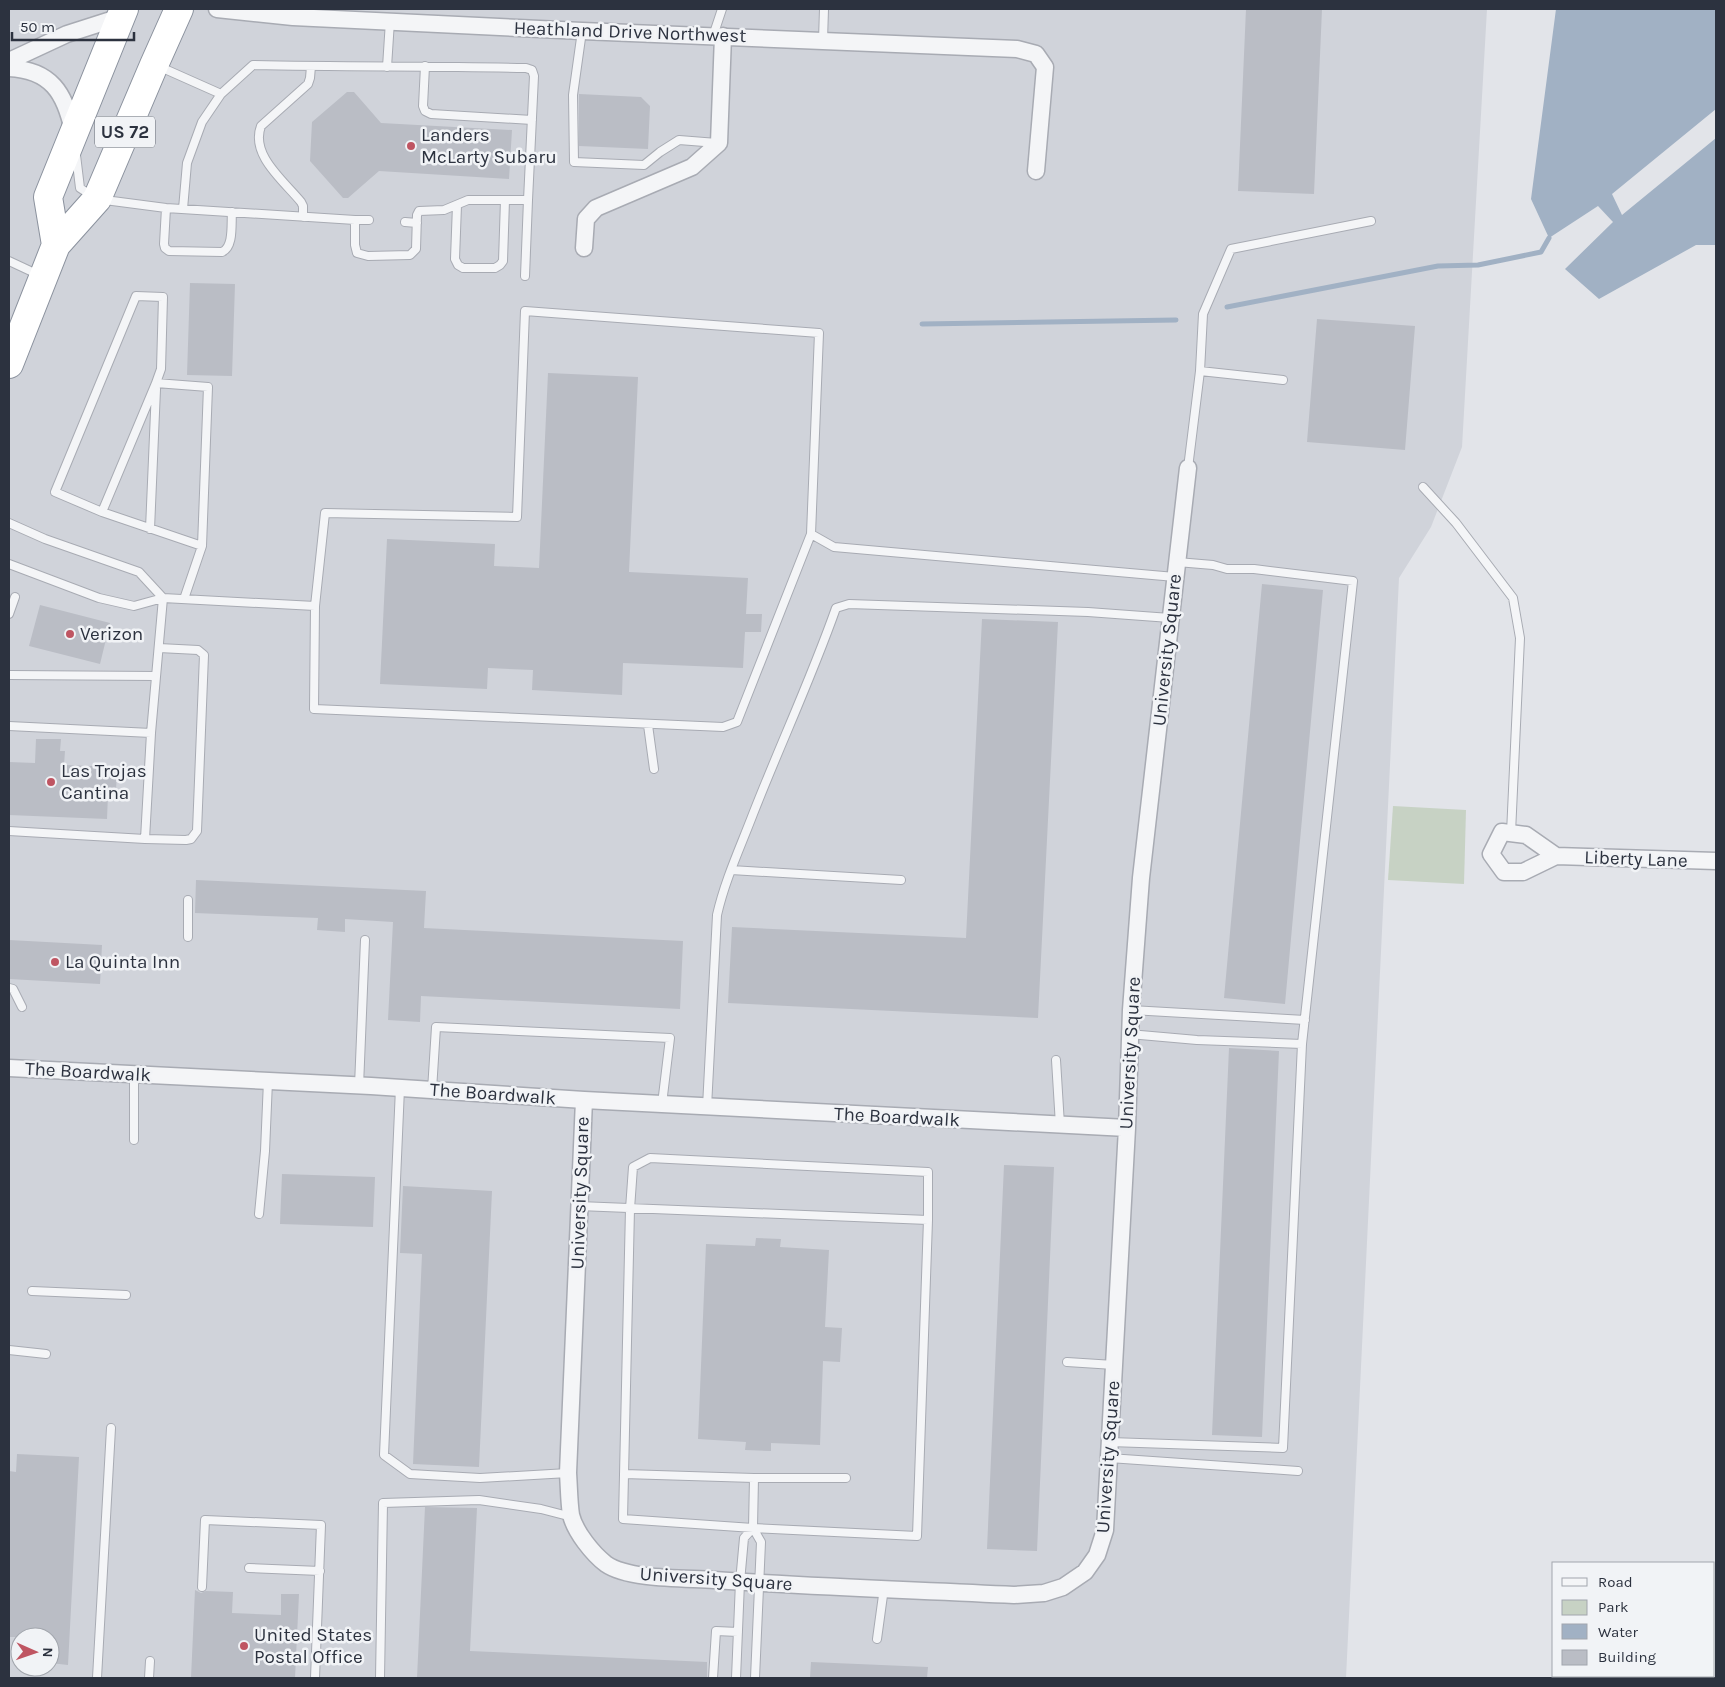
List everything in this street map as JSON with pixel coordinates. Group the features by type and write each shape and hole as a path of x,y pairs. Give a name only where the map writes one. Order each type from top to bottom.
{"highway":[{"name":"US 72","path":"11,354 56,246 98,199 179,9"},
{"name":"US 72","path":"56,246 48,197 122,13"}],"street":[{"name":"Heathland Drive Northwest","path":"217,9 293,17 357,17 390,21 582,31 1017,49 1036,54 1045,67 1036,171"},
{"path":"9,61 67,34 122,13"},
{"path":"584,248 586,219 596,208 692,167 719,143 718,36"},
{"path":"9,68 32,71 52,84 66,104 74,134"},
{"name":"University Square","path":"584,1100 568,1474 572,1517 594,1554 608,1565 622,1571 651,1576 1014,1595 1044,1593 1063,1587 1085,1572 1097,1555 1105,1530 1127,1128 1129,1034 1141,878 1188,468"},
{"path":"1502,832 1512,833 1526,835 1556,856 1523,872 1504,872 1491,854 1502,832"},
{"name":"Liberty Lane","path":"1556,856 1716,861"},
{"name":"The Boardwalk","path":"9,1068 1127,1128"}],"lane":[{"path":"718,36 722,9"},
{"path":"823,40 824,9"},
{"path":"387,67 390,21"},
{"path":"582,31 572,95 574,162 644,165 679,140 719,143"},
{"path":"154,64 221,94"},
{"path":"183,210 187,163 202,122 221,94 253,65 526,68 532,70 534,76 525,276"},
{"path":"303,217 301,202 264,158 258,141 261,126 308,84 311,66"},
{"path":"425,66 423,106 425,111 431,114 532,120"},
{"path":"74,134 80,188 98,199 183,210 369,220"},
{"path":"355,220 355,245 357,253 368,256 410,255 416,250 419,210 444,210 468,200 528,200"},
{"path":"457,205 455,259 458,265 464,268 495,268 503,261 505,200"},
{"path":"166,208 164,244 165,248 169,251 222,252 227,250 230,245 232,212"},
{"path":"1188,468 1200,371 1203,314 1231,249 1371,220"},
{"path":"405,222 417,223"},
{"path":"9,261 43,277"},
{"path":"102,512 161,369 163,297 136,296 55,492 102,512 202,546"},
{"path":"525,312 819,333 811,534 737,722 723,727 314,709 315,606 325,513 517,517 525,312"},
{"path":"1200,371 1283,380"},
{"path":"150,529 156,383"},
{"path":"156,383 208,387 202,546 184,599"},
{"path":"1423,487 1456,523 1513,598 1520,638 1512,833"},
{"path":"9,523 45,539 139,572 163,598 151,733 145,839"},
{"path":"811,534 834,547 1176,569 1213,565 1227,569 1254,569 1353,581 1302,1044 1283,1448 1110,1442"},
{"path":"9,564 98,598 134,606 163,598 315,606"},
{"path":"9,614 15,597"},
{"path":"708,1107 717,915 723,889 815,666 836,608 849,604 1088,612 1170,618"},
{"path":"9,831 145,839 191,839 197,831 204,655 198,650 159,648"},
{"path":"9,675 156,676"},
{"path":"648,724 654,768"},
{"path":"9,726 151,733"},
{"path":"731,870 901,880"},
{"path":"188,900 188,937"},
{"path":"359,1086 364,940"},
{"path":"9,988 13,989 22,1007"},
{"path":"1131,1010 1305,1020"},
{"path":"432,1090 436,1027 670,1038 662,1104"},
{"path":"1129,1034 1197,1040 1302,1044"},
{"path":"1056,1060 1060,1125"},
{"path":"134,1074 134,1140"},
{"path":"258,1214 265,1151 268,1081"},
{"path":"400,1088 384,1455 410,1474 480,1478 568,1474"},
{"path":"650,1158 928,1172 917,1536 623,1519 630,1209 633,1167 650,1158"},
{"path":"579,1206 928,1220"},
{"path":"32,1291 126,1295"},
{"path":"9,1350 46,1354"},
{"path":"1067,1362 1114,1365"},
{"path":"98,1678 111,1428"},
{"path":"1109,1458 1298,1471"},
{"path":"624,1474 754,1478 846,1478"},
{"path":"754,1478 753,1528 761,1542 755,1678"},
{"path":"380,1678 383,1503 480,1500 572,1517"},
{"path":"202,1586 205,1520 322,1525 315,1678"},
{"path":"736,1678 744,1538 753,1528"},
{"path":"249,1568 320,1571"},
{"path":"878,1639 884,1588"},
{"path":"714,1678 716,1631 738,1632"},
{"path":"149,1678 150,1661"}],"shaded area":[{"path":"9,9 1487,9 1462,447 1431,527 1399,578 1346,1678 9,1678"}],"green space":[{"path":"1393,806 1466,810 1464,884 1388,880"}],"water":[{"path":"1556,9 1716,9 1716,109 1612,194 1622,215 1716,138 1716,245 1696,245 1599,299 1565,269 1613,222 1598,206 1549,238 1531,199"}],"building":[{"path":"1246,9 1322,9 1314,194 1238,191"},
{"name":"Landers McLarty Subaru","path":"347,92 354,92 381,123 512,130 509,179 379,171 348,198 343,198 310,161 312,122"},
{"path":"579,94 641,97 650,106 648,149 579,146"},
{"path":"190,283 235,284 232,376 187,375"},
{"path":"1317,319 1415,326 1405,450 1307,442"},
{"path":"548,373 638,377 629,572 748,578 746,614 762,614 761,632 745,632 743,668 623,663 622,695 532,690 533,670 488,668 487,689 380,684 387,539 495,544 494,566 539,568"},
{"path":"1262,584 1323,590 1285,1004 1224,998"},
{"name":"Verizon","path":"40,605 110,623 100,664 29,646"},
{"path":"982,619 1058,622 1038,1018 728,1003 732,927 966,938"},
{"path":"36,739 61,739 60,751 65,751 64,765 117,767 116,791 108,794 107,819 9,815 9,762 35,763"},
{"path":"196,880 426,891 424,928 683,941 680,1009 421,996 420,1022 388,1020 393,922 345,919 345,932 317,930 318,918 195,913"},
{"name":"La Quinta Inn","path":"9,940 102,945 100,984 9,979"},
{"path":"1229,1048 1279,1051 1262,1437 1212,1435"},
{"path":"1004,1165 1054,1167 1037,1551 987,1549"},
{"path":"282,1174 375,1177 373,1227 280,1224"},
{"path":"403,1186 492,1191 479,1467 413,1464 422,1254 400,1253"},
{"path":"756,1238 781,1239 780,1247 829,1250 825,1327 842,1328 840,1362 823,1361 820,1445 771,1443 771,1451 745,1450 746,1442 698,1439 706,1244 755,1246"},
{"path":"17,1454 79,1457 68,1665 60,1664 60,1627 10,1627 9,1637 9,1471 16,1472"},
{"path":"425,1507 477,1508 470,1651 707,1662 707,1678 417,1678"},
{"name":"United States Postal Office","path":"195,1590 201,1593 206,1591 233,1592 232,1613 281,1615 281,1594 299,1594 295,1678 191,1678"},
{"path":"811,1662 928,1667 927,1678 810,1678"}],"waterway":[{"path":"1227,307 1438,266 1478,265 1541,252 1549,238"},
{"path":"922,324 1176,320"}],"place":[{"name":"Landers McLarty Subaru","path":"411,146"},
{"name":"Verizon","path":"70,634"},
{"name":"Las Trojas Cantina","path":"51,782"},
{"name":"La Quinta Inn","path":"55,962"},
{"name":"United States Postal Office","path":"244,1646"}]}
